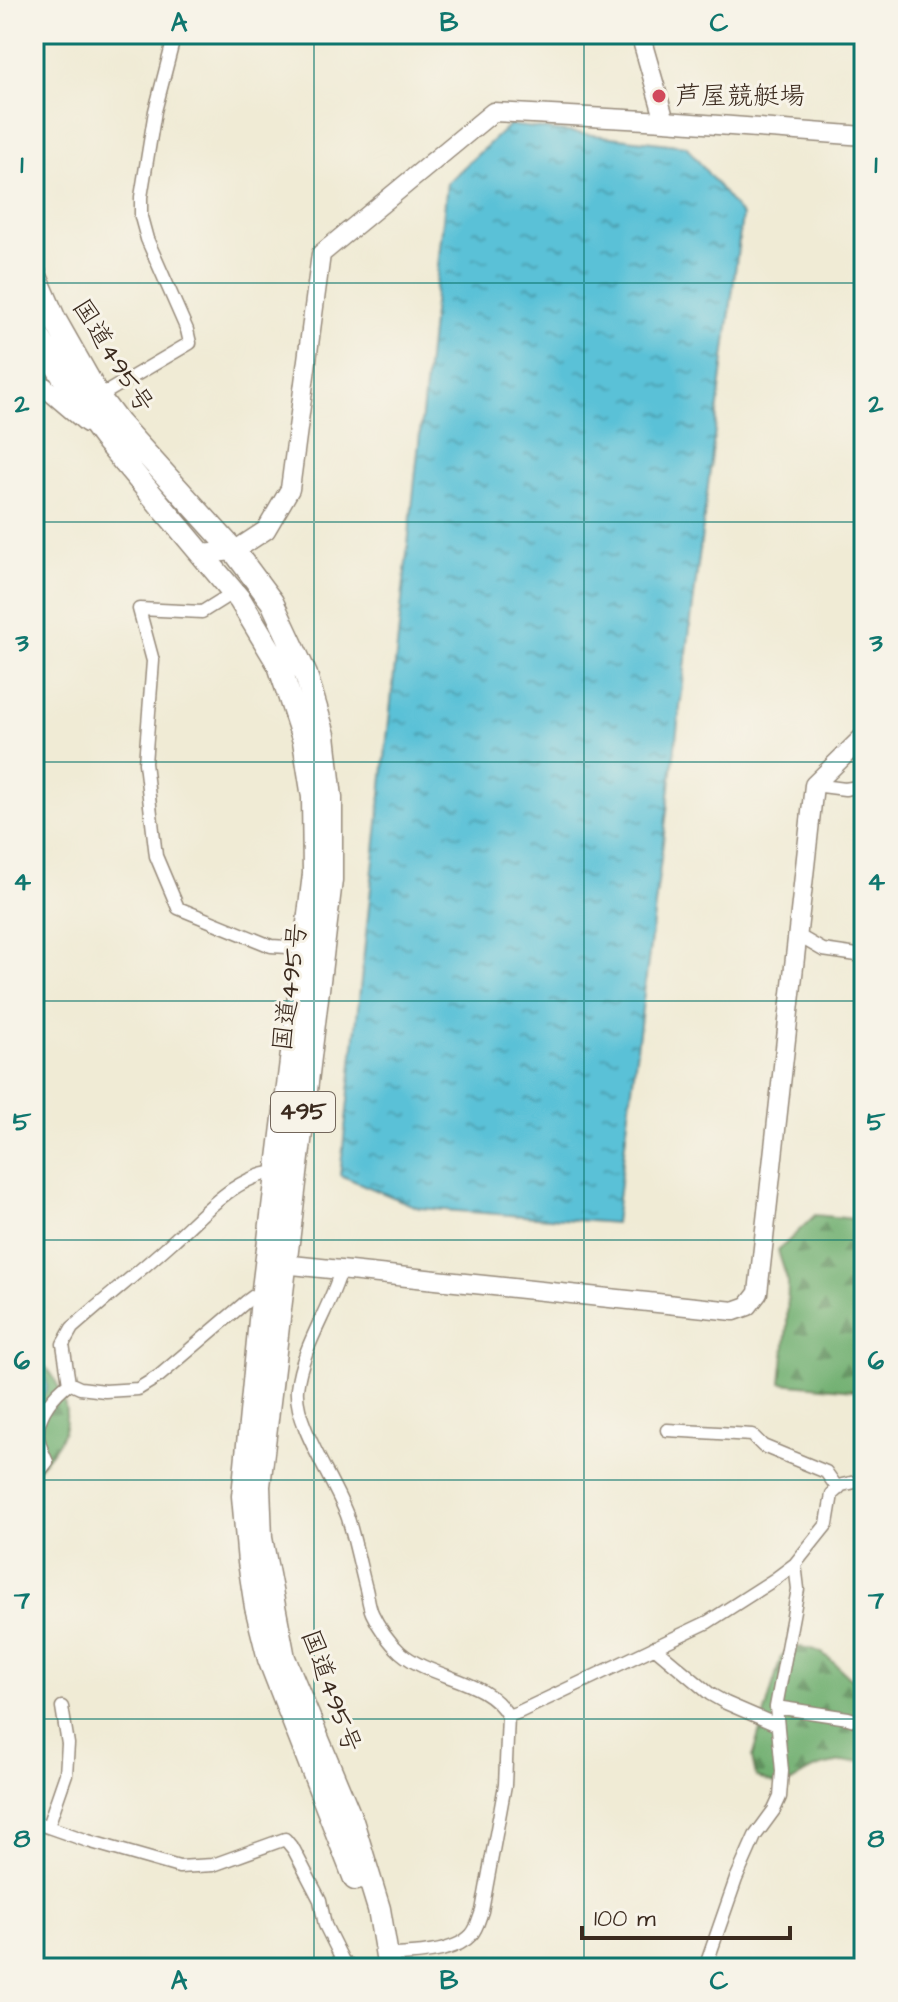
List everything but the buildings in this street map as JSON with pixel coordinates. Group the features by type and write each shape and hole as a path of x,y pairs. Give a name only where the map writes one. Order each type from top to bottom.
{"highway":[{"name":"国道495号","path":"34,272 104,438 234,592 279,665 304,741 313,797 314,874 277,1172 276,1264 259,1486 261,1538 284,1658 352,1821 379,1909 384,1964"},
{"name":"国道495号","path":"35,332 90,402 119,424 234,551 272,602 306,675 324,735 331,798 331,880 276,1264 263,1289 243,1496 251,1577 269,1659 352,1868 384,1964"}],"street":[{"path":"90,402 190,343 141,217 141,197 155,111 175,34"},
{"path":"640,34 665,121"},
{"path":"202,554 234,551 266,530 290,489 321,254 493,112 864,136"},
{"path":"34,378 104,438"},
{"path":"234,592 202,612 139,609 153,661 145,763 156,856 178,908 271,946 305,948"},
{"path":"276,1264 734,1311 748,1306 758,1293 814,785 864,736"},
{"path":"814,785 845,789 864,786"},
{"path":"797,935 823,950 864,956"},
{"path":"69,1383 63,1344 72,1328 173,1242 218,1199 262,1173 277,1172"},
{"path":"341,1270 303,1361 297,1393 302,1420 347,1518 372,1612 401,1653 428,1669 480,1689 504,1708 508,1716 505,1785 478,1924 470,1937 456,1944 384,1964"},
{"path":"69,1383 80,1388 105,1391 138,1389 159,1376 263,1289"},
{"path":"34,1478 47,1462 38,1431 45,1409 69,1383"},
{"path":"667,1430 752,1435 763,1446 826,1472 838,1489"},
{"path":"508,1716 708,1622 795,1564 827,1524 832,1494 842,1485 864,1480"},
{"path":"705,1968 736,1879 755,1836 780,1797 782,1771 776,1707 798,1589 795,1564"},
{"path":"654,1647 710,1694 777,1725"},
{"path":"48,1826 66,1774 68,1744 62,1707"},
{"path":"776,1707 864,1723"},
{"path":"34,1822 179,1867 213,1865 285,1839 320,1900 325,1925 343,1961 352,1968"}],"green space":[{"path":"815,1215 864,1220 864,1391 781,1383 788,1282 778,1251"},
{"path":"34,1361 52,1374 64,1402 66,1424 58,1444 34,1473"},
{"path":"800,1647 820,1652 851,1678 864,1684 864,1761 826,1765 787,1784 775,1784 756,1777 752,1758 781,1657 788,1650"}],"water":[{"path":"509,125 686,146 742,216 615,1223 419,1208 340,1175 447,183"},
{"path":"34,1355 41,1360 47,1389 34,1415"}],"place":[{"name":"芦屋競艇場","path":"659,96"}]}
